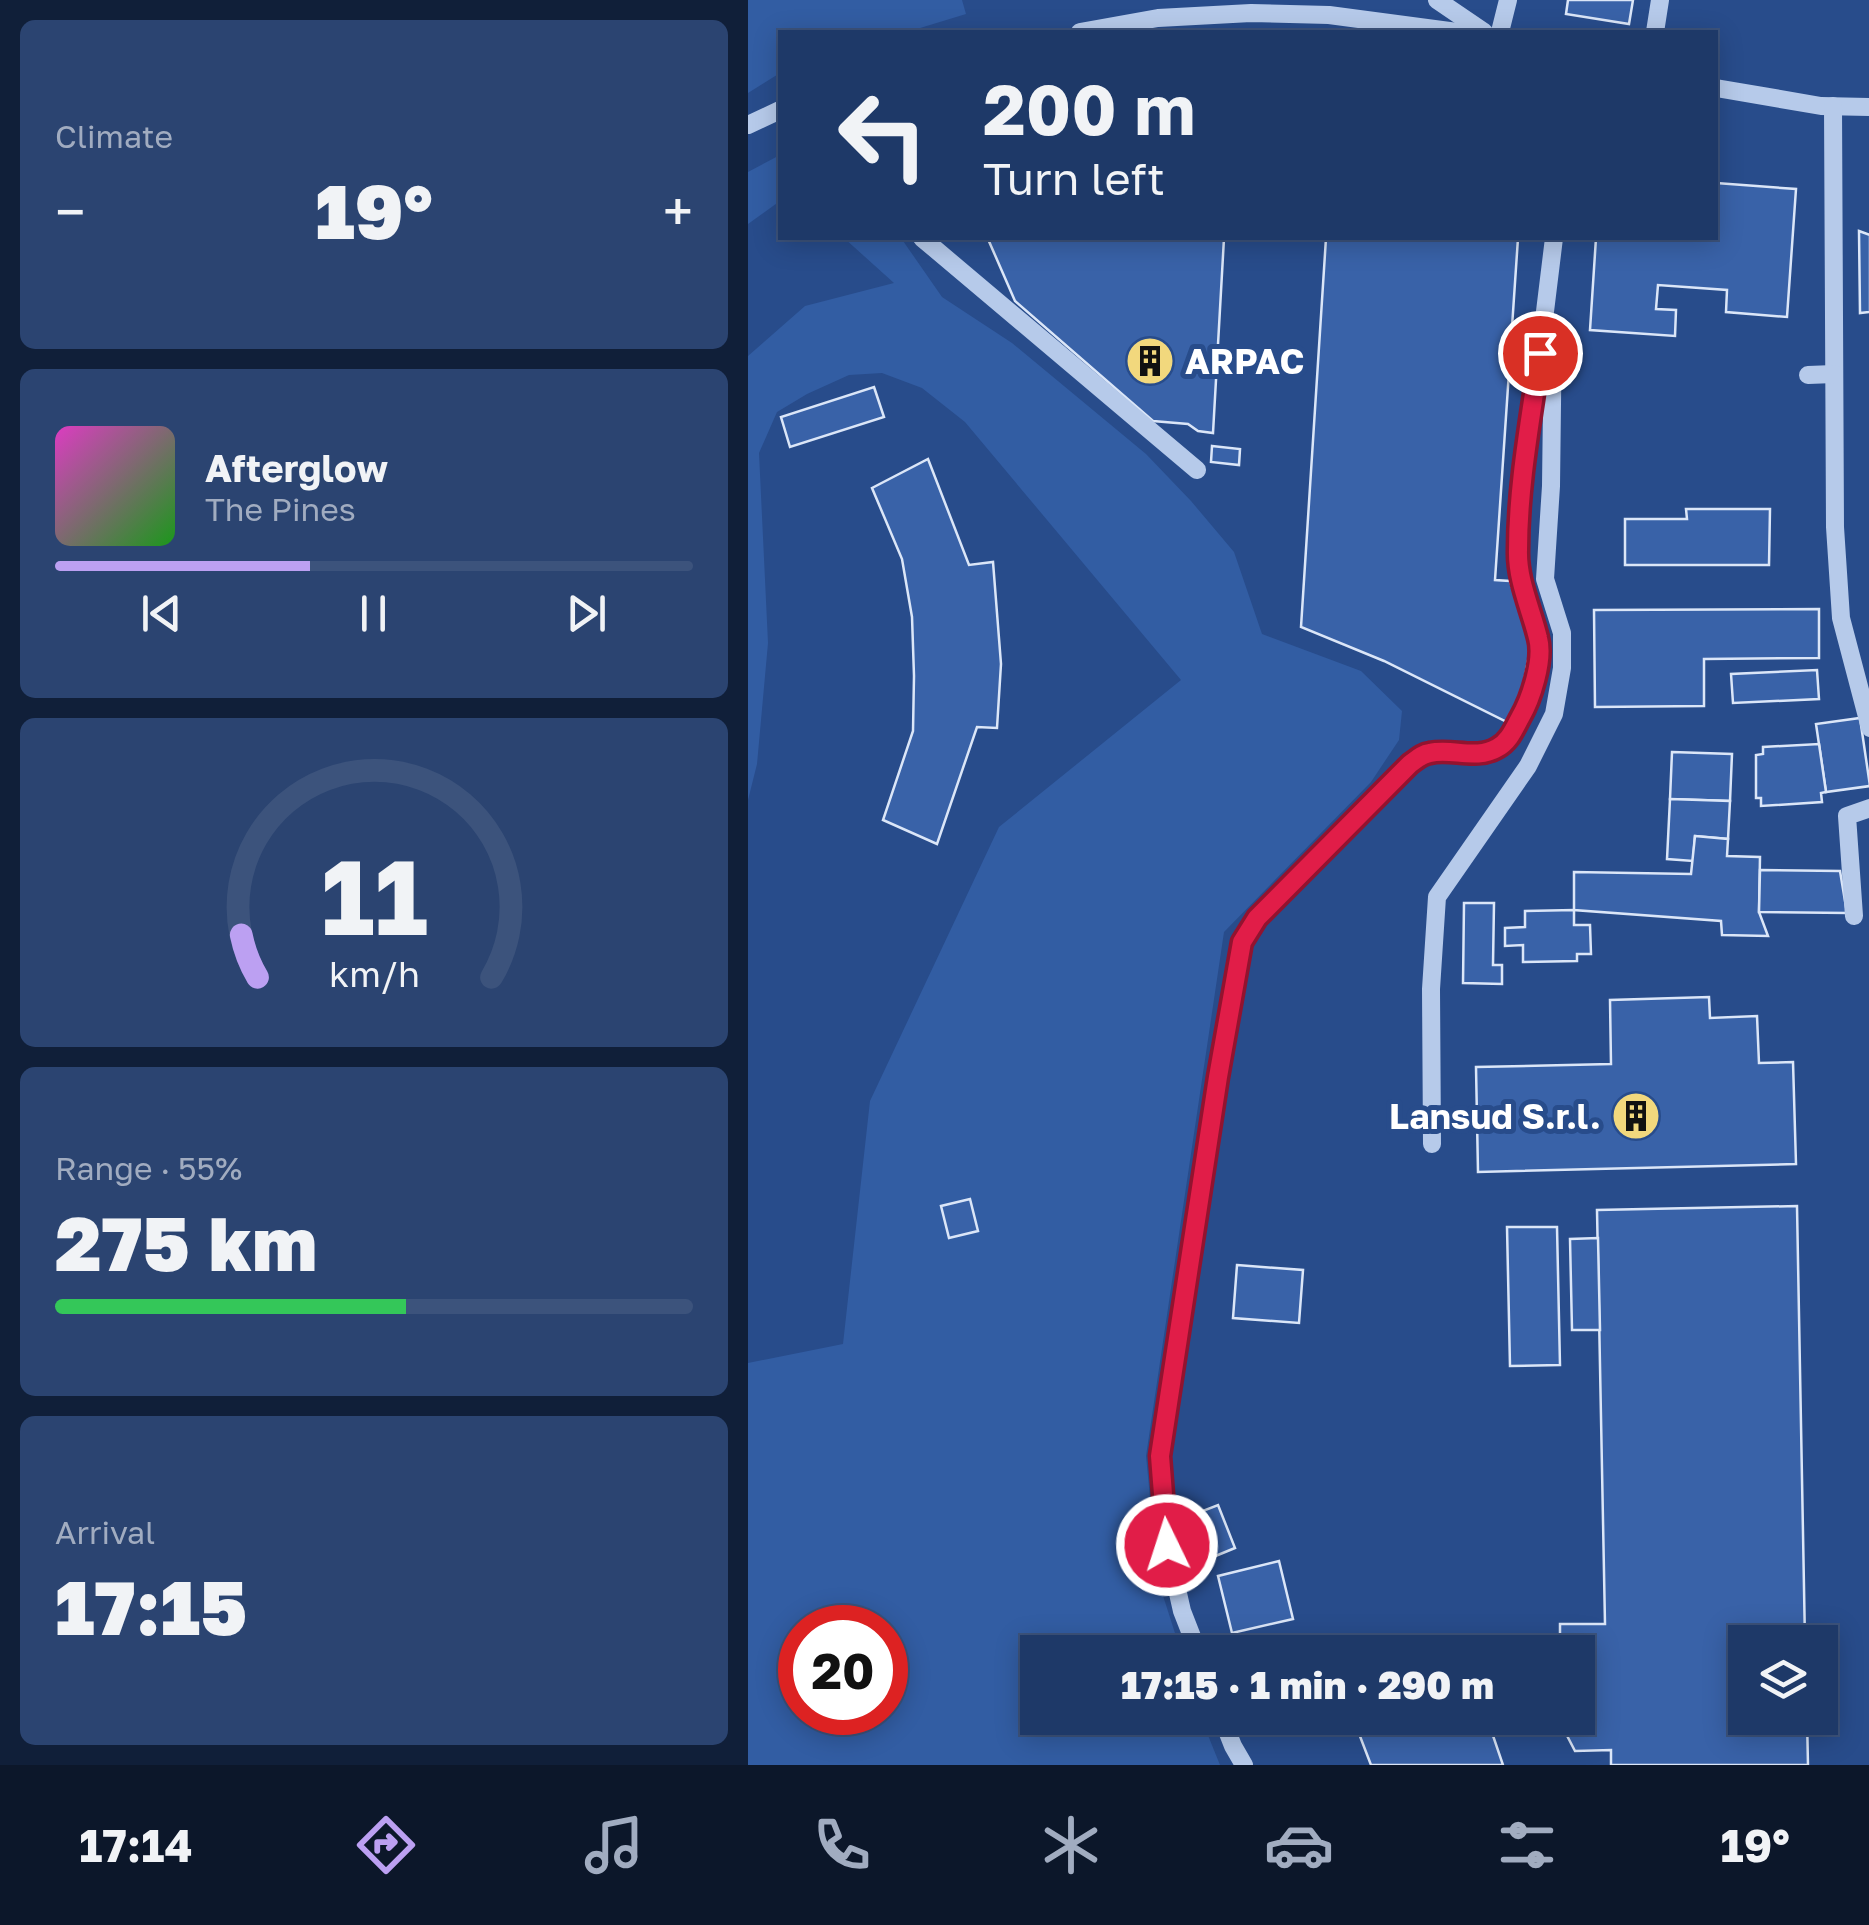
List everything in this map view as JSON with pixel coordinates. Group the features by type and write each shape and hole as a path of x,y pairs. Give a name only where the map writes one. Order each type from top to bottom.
{"street":[{"path":"1437,0 1481,30"},
{"path":"1500,30 1508,0"},
{"path":"1655,30 1660,0"},
{"path":"1091,30 1158,18 1251,12 1329,15 1442,30"},
{"path":"1718,88 1833,106 1870,107"},
{"path":"1833,106 1835,528 1841,618 1870,728"},
{"path":"748,125 778,113"},
{"path":"924,240 1197,470"},
{"path":"1432,1144 1431,989 1437,898 1528,766 1554,714 1562,668 1562,632 1545,580 1551,486 1554,240"},
{"path":"1191,1635 1167,1545 1160,1456 1242,942 1257,918 1410,764 1425,753 1483,753 1497,749 1510,738 1526,707 1537,673 1540,642 1530,617 1517,553 1554,240"},
{"path":"1808,374 1834,374"},
{"path":"1854,916 1848,816 1870,808"},
{"path":"1229,1735 1244,1765"}],"shaded area":[{"path":"748,0 962,0 966,14 914,30 778,30 778,74 748,93"},
{"path":"778,156 778,202 748,224 748,172"},
{"path":"846,240 902,240 942,297 1012,343 1146,454 1191,501 1234,552 1262,634 1361,671 1402,711 1399,740 1371,782 1224,932 1146,1456 1158,1580 1176,1635 1020,1635 1020,1735 1208,1735 1220,1765 748,1765 748,1363 843,1344 870,1101 999,827 1181,680 965,422 922,388 882,373 849,375 777,412 759,453 768,643 757,764 748,800 748,356 805,306 894,283"}],"building":[{"path":"1568,0 1633,0 1629,24 1566,14"},
{"path":"1718,183 1796,189 1787,317 1726,312 1727,290 1658,285 1656,309 1676,310 1675,336 1590,330 1596,240 1718,240"},
{"path":"1859,231 1870,235 1870,312 1860,313"},
{"name":"ARPAC","path":"988,240 1224,240 1213,433 1198,431 1188,424 1153,421 1015,301"},
{"path":"1326,240 1518,240 1495,580 1510,581 1531,645 1521,697 1509,723 1384,661 1301,627"},
{"path":"874,387 884,417 790,447 781,417"},
{"path":"1212,446 1240,449 1239,465 1211,462"},
{"path":"928,459 969,565 993,562 1001,664 997,728 977,727 937,844 883,820 913,731 914,676 912,617 902,559 872,488"},
{"path":"1686,509 1770,509 1769,565 1625,565 1625,519 1687,519"},
{"path":"1819,609 1819,658 1704,659 1704,706 1595,707 1594,610"},
{"path":"1817,670 1819,699 1733,703 1731,674"},
{"path":"1860,718 1870,786 1826,792 1816,724"},
{"path":"1819,744 1826,792 1821,793 1822,802 1761,806 1761,798 1756,798 1756,755 1763,754 1763,747"},
{"path":"1672,752 1732,754 1730,801 1670,799"},
{"path":"1670,799 1730,801 1728,839 1695,836 1693,861 1667,859"},
{"path":"1695,836 1728,839 1727,856 1760,857 1759,912 1768,936 1722,935 1721,921 1574,910 1574,872 1691,874"},
{"path":"1760,870 1840,871 1847,913 1759,912"},
{"path":"1464,903 1494,903 1493,965 1502,965 1502,984 1463,983"},
{"path":"1574,910 1574,925 1590,925 1591,954 1577,954 1577,961 1523,962 1523,945 1505,946 1505,928 1525,927 1525,911"},
{"name":"Lansud S.r.l.","path":"1709,997 1710,1018 1757,1016 1759,1063 1793,1062 1796,1164 1478,1172 1476,1067 1611,1064 1610,1000"},
{"path":"970,1199 978,1231 949,1238 941,1206"},
{"path":"1797,1206 1805,1625 1728,1625 1728,1735 1807,1735 1808,1765 1611,1765 1611,1750 1575,1751 1567,1735 1595,1735 1595,1635 1560,1635 1560,1624 1605,1624 1597,1210"},
{"path":"1507,1227 1557,1227 1560,1365 1510,1366"},
{"path":"1598,1238 1600,1330 1572,1330 1570,1239"},
{"path":"1237,1265 1303,1270 1299,1323 1233,1318"},
{"path":"1218,1505 1235,1548 1213,1557 1195,1514"},
{"path":"1279,1561 1293,1619 1232,1633 1218,1576"},
{"path":"1360,1735 1493,1735 1503,1765 1371,1765"}],"place":[{"name":"ARPAC","path":"1150,361"},
{"name":"Lansud S.r.l.","path":"1636,1116"}],"route":[{"path":"1167,1545 1160,1456 1242,942 1257,918 1410,764 1425,753 1483,753 1497,749 1510,738 1526,707 1537,673 1540,642 1530,617 1517,553 1540,353"}]}
